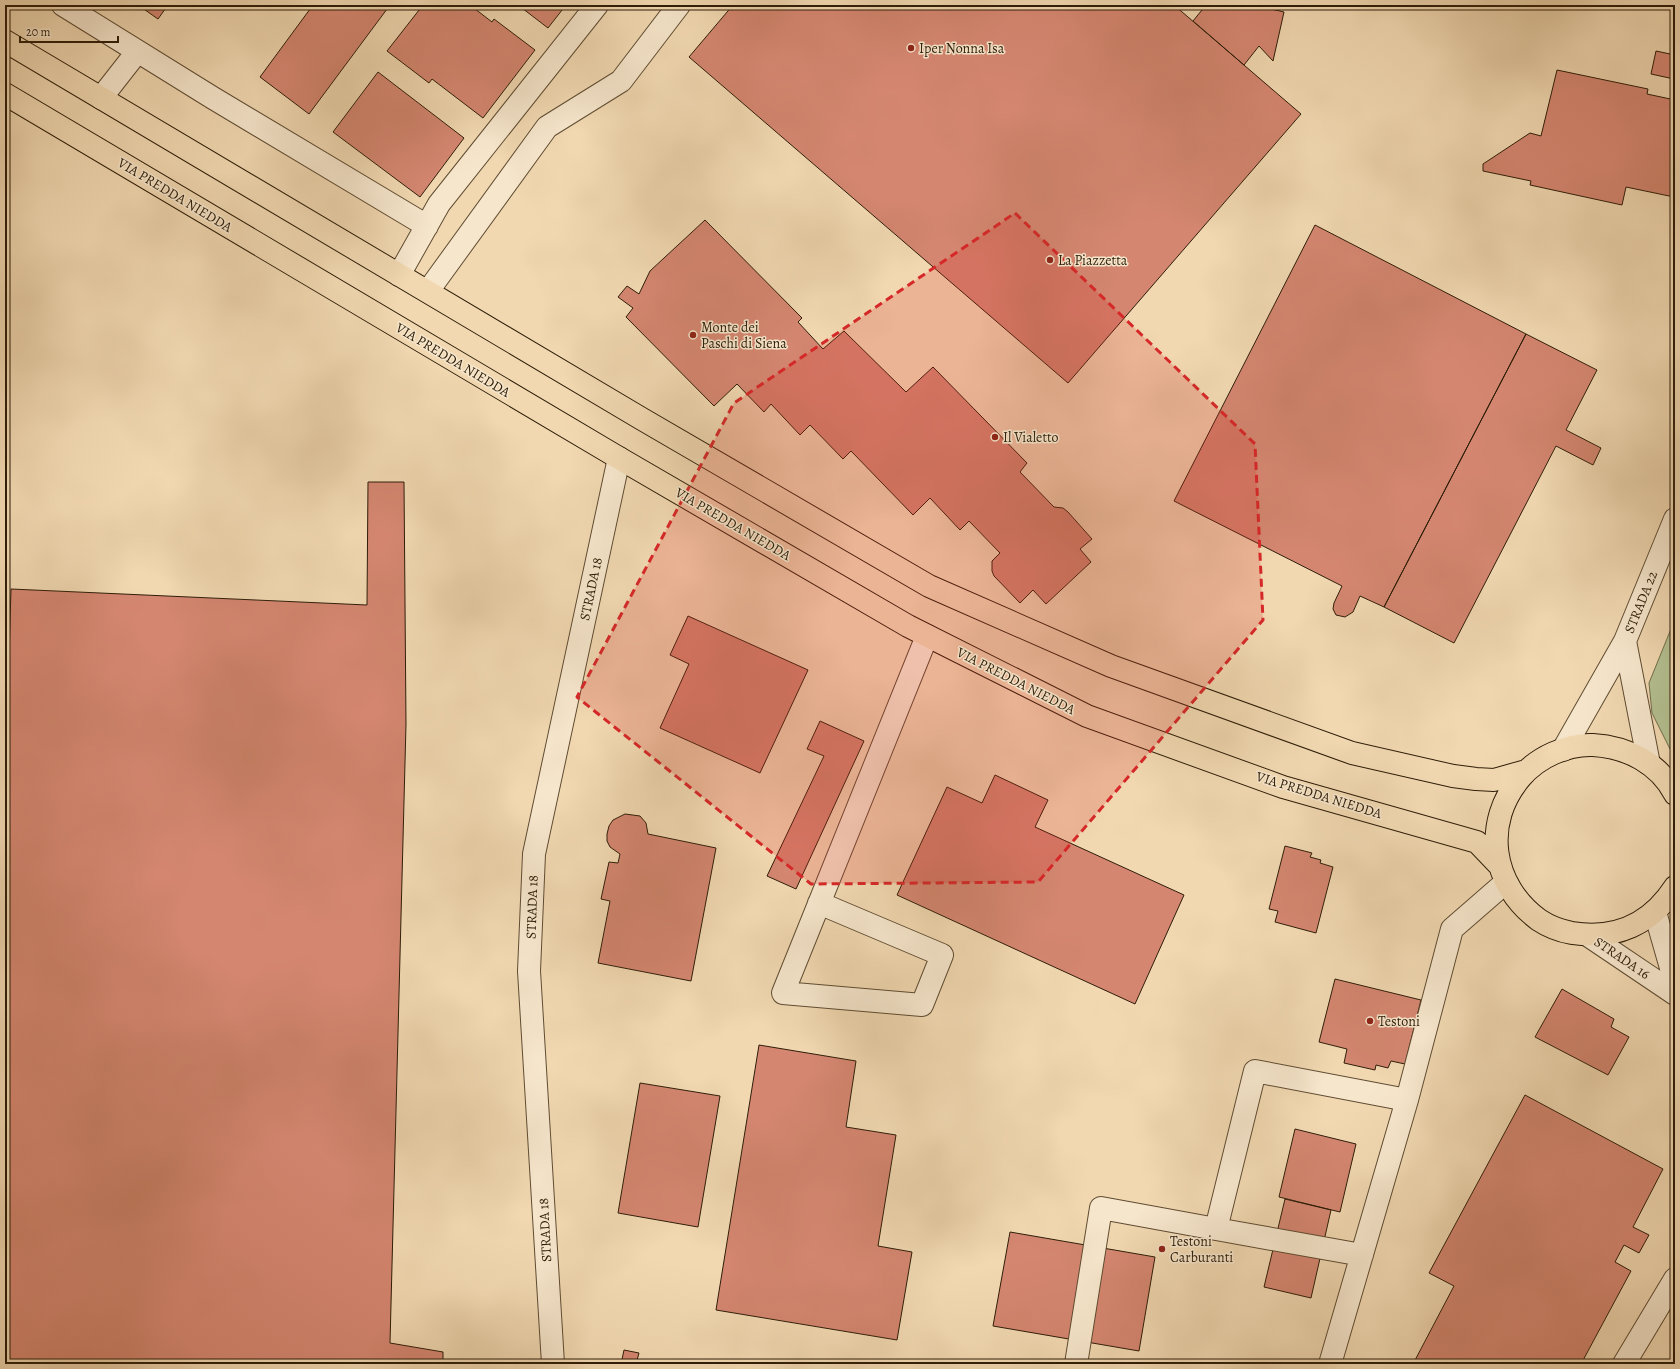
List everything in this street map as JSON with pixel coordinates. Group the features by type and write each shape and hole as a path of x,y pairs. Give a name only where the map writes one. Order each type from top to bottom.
{"main road":[{"path":"5,41 674,438 929,586 1111,666 1352,753 1461,777 1494,780 1526,771"},
{"name":"VIA PREDDA NIEDDA","path":"5,94 619,458 908,626 1087,716 1283,787 1477,842 1503,873 1520,903 1540,920 1563,931 1589,936 1612,933 1635,925 1655,912 1667,899 1675,887"},
{"path":"1503,873 1496,845 1499,818 1503,805 1513,786 1526,771 1544,758 1563,750 1585,745 1608,746 1629,752 1649,764 1661,774 1675,794"}],"street":[{"path":"63,5 137,52 427,226"},
{"path":"399,275 440,204 597,5"},
{"path":"428,291 546,127 621,81 679,5"},
{"path":"101,98 137,52"},
{"name":"STRADA 18","path":"553,1364 529,971 534,854 619,458"},
{"name":"STRADA 22","path":"1563,750 1625,641 1675,519"},
{"path":"819,903 942,955 922,1005 783,993 819,903 927,636"},
{"name":"STRADA 22","path":"1625,641 1649,764"},
{"path":"1330,1364 1407,1100 1452,929 1503,873"},
{"name":"STRADA 16","path":"1655,912 1675,982"},
{"name":"STRADA 16","path":"1589,936 1675,994"},
{"path":"1216,1228 1255,1071 1407,1100"},
{"path":"1076,1364 1101,1208 1362,1255"},
{"path":"1624,1364 1675,1279"}],"highlighted area":[{"path":"1015,213 1255,444 1263,620 1038,882 811,884 577,697 734,403"}],"green space":[{"path":"1675,619 1675,713 1670,749 1652,713 1649,683"}],"building":[{"path":"138,5 168,5 158,19"},
{"path":"313,5 390,5 309,114 260,77"},
{"path":"423,5 470,5 492,22 494,19 535,50 483,118 432,79 429,83 387,51"},
{"path":"518,5 566,5 548,28"},
{"name":"La Piazzetta","path":"733,5 1174,5 1301,114 1068,383 689,57"},
{"path":"1206,5 1255,5 1284,12 1273,61 1259,46 1244,65 1193,21"},
{"path":"1656,51 1675,55 1674,79 1651,74"},
{"path":"1557,70 1648,89 1647,94 1675,100 1674,197 1626,187 1622,205 1530,185 1531,181 1483,171 1483,164 1530,133 1541,136"},
{"path":"378,72 464,138 420,197 333,132"},
{"path":"705,220 802,318 798,322 823,349 844,331 906,392 933,367 1027,463 1020,472 1054,507 1063,508 1068,512 1092,539 1080,549 1091,562 1046,604 1033,590 1020,603 994,576 992,571 992,561 1000,553 969,521 960,530 930,498 913,515 851,451 843,459 810,425 800,435 771,404 764,412 737,384 714,406 626,317 633,308 618,297 627,286 639,294 650,271"},
{"path":"1315,225 1526,334 1384,607 1360,596 1353,612 1345,617 1336,615 1333,609 1334,603 1342,586 1174,501"},
{"path":"1526,334 1597,370 1566,430 1601,448 1593,465 1556,446 1454,643 1384,607"},
{"path":"368,482 404,482 406,724 390,1343 443,1352 443,1364 5,1364 5,786 11,589 367,605"},
{"path":"688,616 808,670 760,773 660,728 689,664 670,655"},
{"path":"820,721 864,741 796,889 767,876 824,756 807,749"},
{"path":"995,775 1048,800 1035,827 1184,895 1135,1004 897,895 947,787 982,803"},
{"path":"625,814 640,816 646,823 648,834 716,848 691,981 598,963 610,901 601,899 609,862 618,863 620,854 610,847 607,841 607,834 609,826 613,820"},
{"path":"1285,846 1312,853 1310,857 1321,860 1320,863 1333,867 1316,933 1275,922 1278,911 1269,909"},
{"name":"Testoni","path":"1335,979 1421,1000 1405,1064 1391,1061 1388,1068 1376,1065 1375,1070 1344,1063 1347,1049 1319,1042"},
{"path":"1562,989 1614,1019 1611,1027 1629,1037 1608,1075 1535,1037"},
{"path":"759,1045 856,1061 846,1127 896,1135 878,1246 912,1252 897,1340 716,1310"},
{"path":"640,1083 720,1096 698,1227 618,1213"},
{"path":"1525,1095 1663,1169 1633,1227 1649,1235 1639,1253 1624,1245 1615,1262 1631,1271 1581,1364 1413,1364 1454,1286 1429,1273"},
{"path":"1295,1129 1356,1144 1340,1212 1279,1197"},
{"path":"1285,1199 1331,1210 1311,1298 1264,1287"},
{"path":"1010,1232 1155,1257 1139,1351 993,1326"},
{"path":"624,1350 639,1353 636,1364 621,1364"}],"place":[{"name":"Iper Nonna Isa","path":"911,48"},
{"name":"La Piazzetta","path":"1050,260"},
{"name":"Monte dei Paschi di Siena","path":"693,335"},
{"name":"Il Vialetto","path":"995,437"},
{"name":"Testoni","path":"1370,1021"},
{"name":"Testoni Carburanti","path":"1162,1249"}]}
